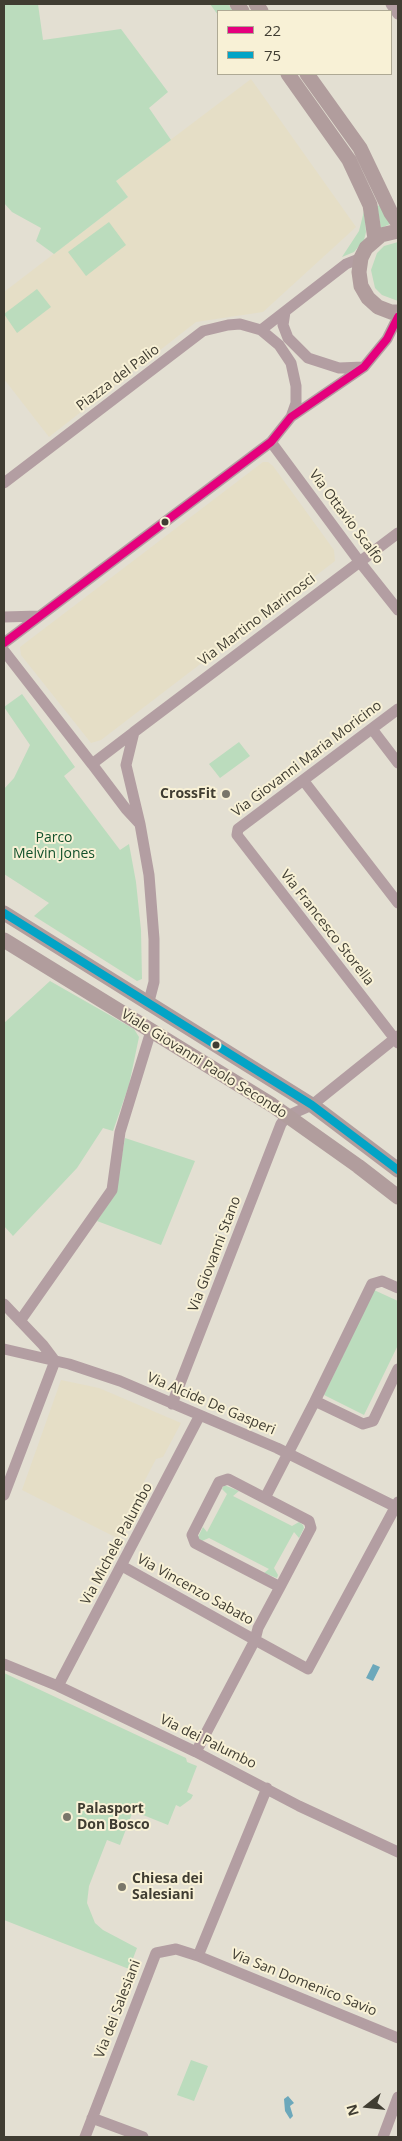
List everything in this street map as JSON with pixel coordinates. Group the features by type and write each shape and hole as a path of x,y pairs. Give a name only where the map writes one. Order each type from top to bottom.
{"main road":[{"path":"289,75 349,160 370,205 374,239"},
{"path":"308,75 360,148 391,213 398,223"},
{"path":"398,231 388,232 374,239 366,248 361,258 358,272 361,286 368,298 378,307 391,312 398,312"},
{"name":"Viale Giovanni Paolo Secondo","path":"4,913 148,1005 199,1034 312,1105 398,1170"},
{"name":"Viale Giovanni Paolo Secondo","path":"4,940 287,1116 398,1197"}],"street":[{"path":"391,4 398,14"},
{"path":"261,330 346,264 361,258"},
{"path":"285,312 283,325 288,338 308,358"},
{"path":"4,643 271,442 290,417 364,367 387,339 398,317"},
{"name":"Piazza del Palio","path":"4,483 203,332 240,324 261,330 279,345 290,363 296,386 296,403 290,417"},
{"path":"290,363 294,358 300,356 339,368 364,367"},
{"name":"Via Ottavio Scalfo","path":"271,442 359,561 398,610"},
{"name":"Via Martino Marinosci","path":"92,764 398,533"},
{"path":"4,617 39,616"},
{"path":"4,651 126,809 140,824"},
{"name":"Via Giovanni Maria Moricino","path":"237,835 238,829 398,709"},
{"path":"372,729 398,763"},
{"path":"134,732 126,765 140,824 149,875 154,938 154,982 148,1005"},
{"path":"304,780 398,903"},
{"name":"Via Francesco Storella","path":"237,835 397,1039"},
{"path":"20,1321 112,1190 120,1132 151,1031"},
{"path":"287,1116 312,1105 397,1039"},
{"name":"Via Giovanni Stano","path":"172,1404 282,1124 287,1116"},
{"path":"266,1498 372,1284 382,1281 398,1288"},
{"path":"4,1304 44,1345 54,1361 4,1495"},
{"name":"Via Alcide De Gasperi","path":"4,1349 54,1361 120,1382 289,1454 397,1506"},
{"path":"315,1401 363,1424 373,1420 398,1369"},
{"name":"Via Michele Palumbo","path":"58,1686 200,1415"},
{"path":"196,1752 311,1528 309,1521 228,1479 219,1482 192,1535 195,1544 280,1587"},
{"name":"Via Vincenzo Sabato","path":"122,1566 308,1670 397,1506"},
{"name":"Via dei Palumbo","path":"4,1664 58,1686 398,1852"},
{"path":"198,1956 267,1788"},
{"name":"Via dei Salesiani","path":"92,2118 156,1953 176,1949 198,1956"},
{"name":"Via San Domenico Savio","path":"198,1956 398,2038"},
{"path":"383,2137 398,2097"},
{"path":"85,2137 92,2118 143,2137"}],"shaded area":[{"path":"251,79 356,227 263,312 196,322 49,437 4,379 4,292 128,197 116,181"},
{"path":"263,462 268,462 273,466 334,550 335,561 101,740 91,743 21,655 20,647"},
{"path":"61,1380 99,1388 181,1423 163,1457 156,1459 124,1520 126,1527 119,1539 22,1490"}],"green space":[{"path":"4,4 38,4 43,40 121,29 168,92 149,108 171,140 116,181 128,197 54,254 36,241 41,228 12,212 4,203"},
{"path":"210,4 228,4 232,10 217,10 217,14"},
{"path":"380,205 390,224 381,228 377,206"},
{"path":"364,211 366,232 364,240 354,252 342,257 359,231"},
{"path":"109,222 126,245 86,276 68,252"},
{"path":"398,242 398,301 382,295 375,288 371,270 377,253 384,246"},
{"path":"37,289 51,307 17,333 4,314"},
{"name":"Parco Melvin Jones","path":"22,694 75,767 64,776 120,850 129,844 136,882 141,930 142,979 137,981 34,916 49,903 4,874 4,789 14,778 30,745 4,707"},
{"path":"239,742 250,756 220,778 209,764"},
{"path":"50,981 134,1029 139,1037 129,1085 113,1131 103,1128 77,1168 13,1236 4,1226 4,1023"},
{"path":"125,1138 195,1161 161,1245 97,1221 115,1194"},
{"path":"374,1290 398,1301 398,1345 364,1415 324,1395"},
{"path":"224,1485 239,1491 233,1496 292,1526 299,1522 303,1525 304,1528 299,1538 294,1532 274,1568 278,1575 277,1578 264,1573 269,1569 209,1538 202,1541 199,1539 198,1537 203,1527 207,1532 227,1494 222,1489"},
{"name":"Palasport Don Bosco","path":"4,1673 186,1758 187,1762 197,1766 187,1792 193,1795 191,1799 180,1807 176,1805 168,1825 133,1811 120,1845 107,1840 89,1886 87,1903 95,1923 103,1930 137,1948 129,1969 4,1920"},
{"path":"191,2060 208,2066 194,2101 177,2095"}],"water":[{"path":"373,1664 380,1667 373,1681 366,1678"},
{"path":"288,2096 294,2103 290,2106 293,2116 290,2119 285,2111 284,2099"}],"transit line":[{"name":"22","path":"4,643 271,442 291,417 364,367 387,339 398,317"},
{"name":"75","path":"4,913 312,1105 398,1170"}],"place":[{"name":"CrossFit","path":"226,794"},
{"name":"Palasport Don Bosco","path":"67,1817"},
{"name":"Chiesa dei Salesiani","path":"122,1887"}]}
